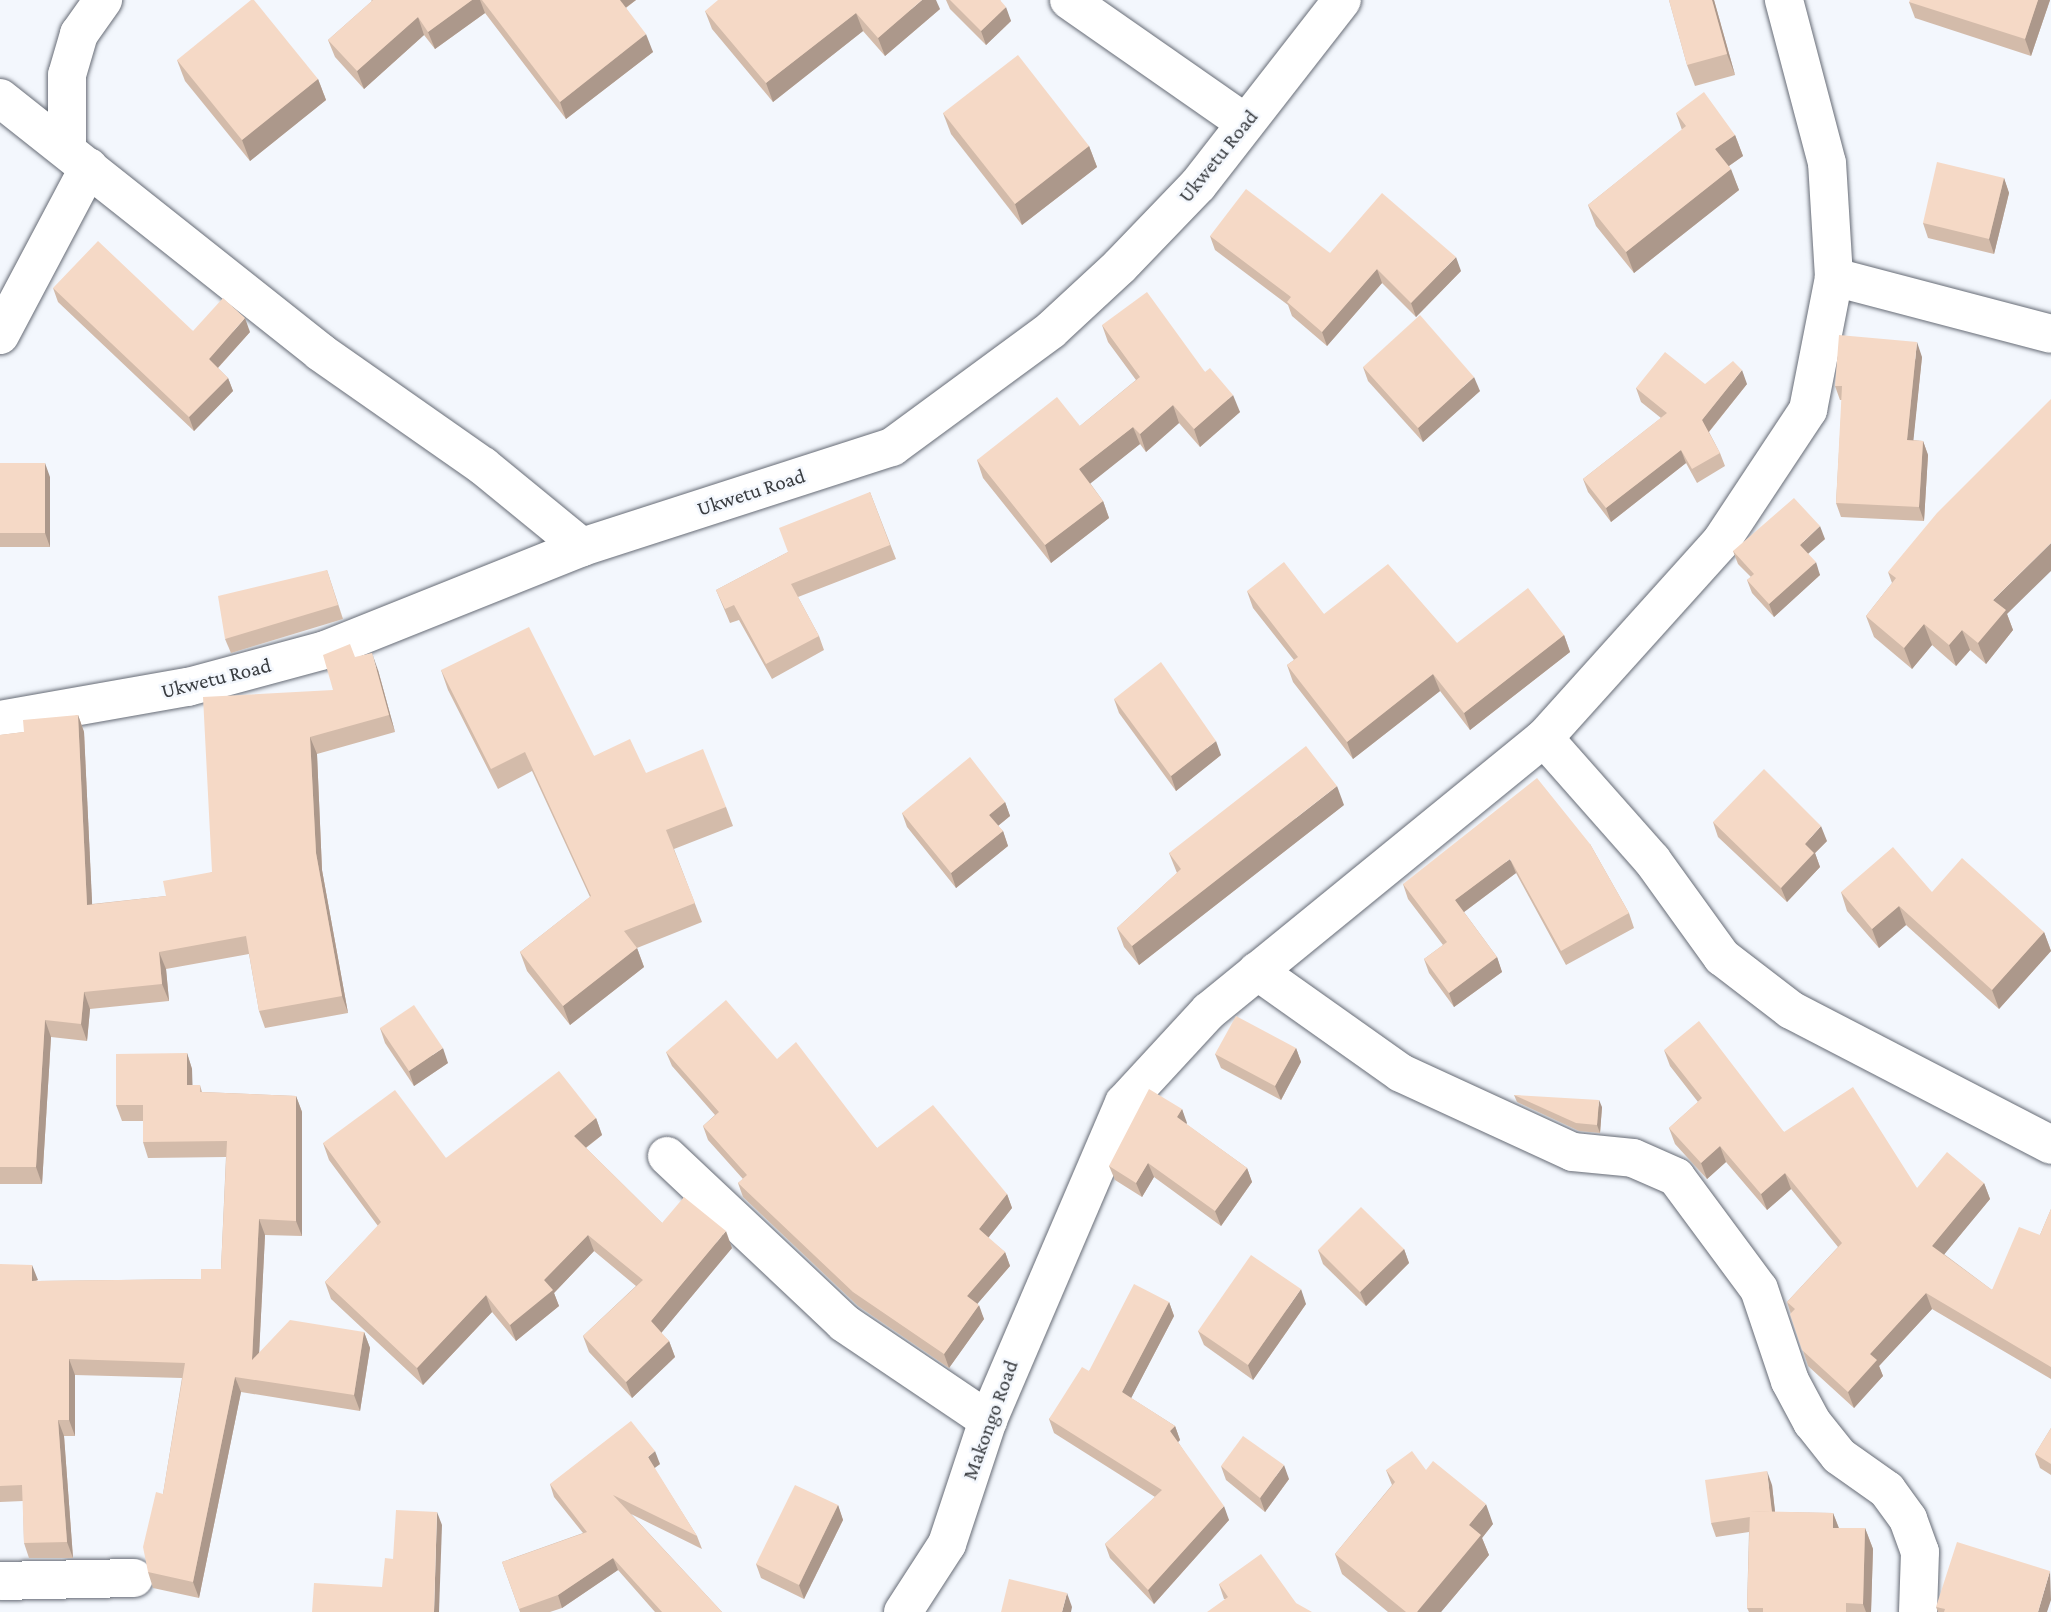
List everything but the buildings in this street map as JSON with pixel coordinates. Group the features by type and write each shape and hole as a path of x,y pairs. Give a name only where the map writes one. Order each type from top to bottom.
{"street":[{"path":"0,335 78,158 67,75 79,34 103,0"},
{"path":"1069,0 1245,123"},
{"name":"Ukwetu Road","path":"0,720 188,687 325,650 582,547 892,447 1051,330 1199,186 1342,0"},
{"name":"Makongo Road","path":"902,1612 947,1544 988,1420 1068,1223 1124,1103 1209,1011 1545,738 1722,540 1808,410 1834,277 1827,163 1784,0"},
{"path":"0,98 320,352 483,466 582,547"},
{"path":"1834,277 2051,334"},
{"path":"1545,738 1652,860 1722,957 1791,1010 2051,1145"},
{"path":"1257,971 1401,1073 1573,1153 1633,1157 1676,1177 1759,1289 1790,1381 1812,1422 1839,1456 1887,1490 1908,1519 1920,1552 1918,1612"},
{"path":"667,1156 844,1323 988,1420"},
{"path":"0,1581 134,1578"}]}
